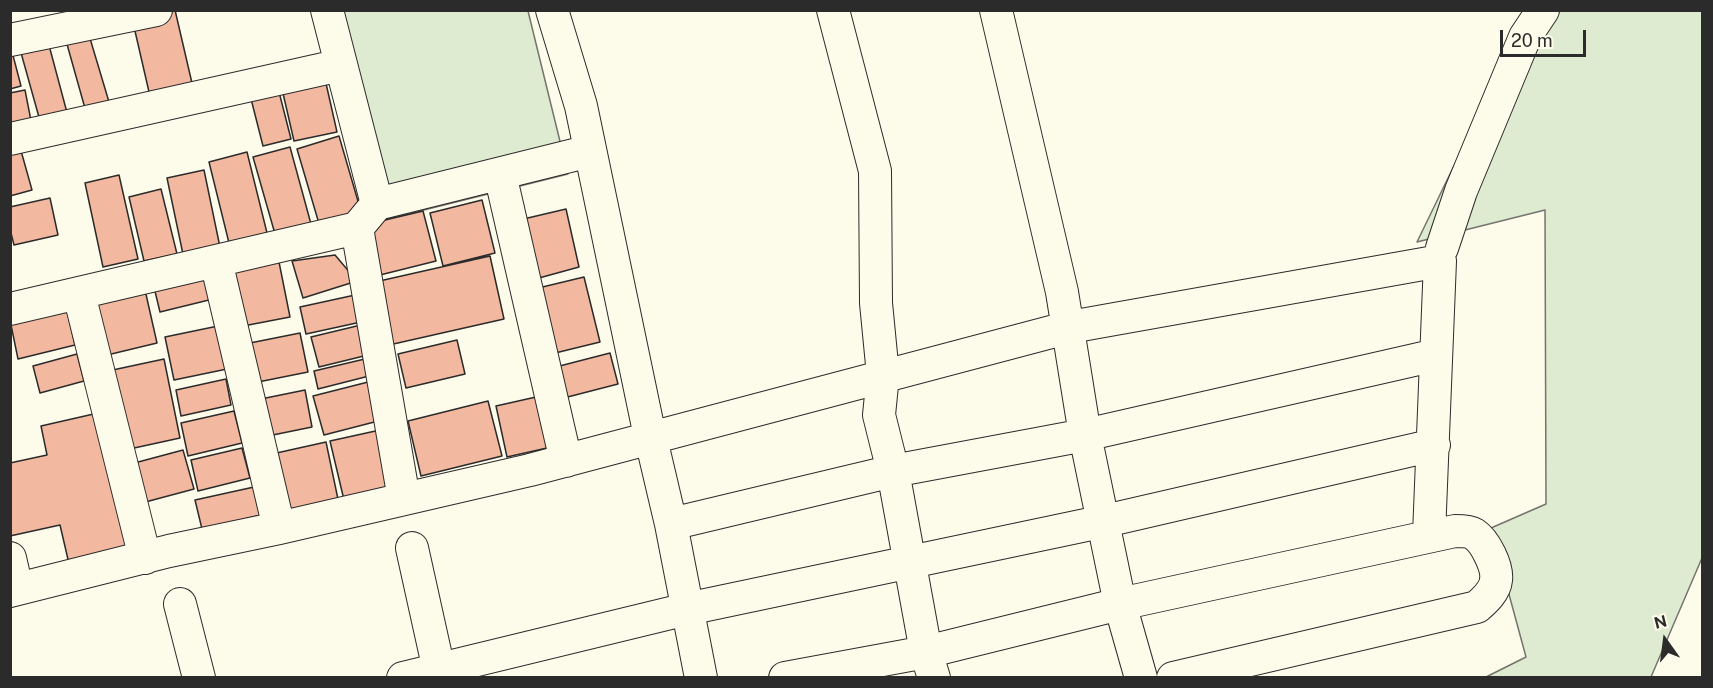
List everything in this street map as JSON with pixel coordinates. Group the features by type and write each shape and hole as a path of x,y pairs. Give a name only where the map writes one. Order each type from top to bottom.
{"street":[{"path":"10,40 156,10"},
{"path":"327,10 377,204"},
{"path":"552,10 581,106 671,524 701,678"},
{"path":"833,10 875,171 875,273 883,375 879,415 893,471 930,665"},
{"path":"996,10 1070,327 1085,435 1105,521 1120,604 1141,678"},
{"path":"1442,248 1461,191 1525,37 1543,10"},
{"path":"10,139 341,65"},
{"path":"12,303 79,294 357,228 377,204 590,151"},
{"path":"500,174 566,461"},
{"path":"357,228 404,499"},
{"path":"216,261 279,528"},
{"path":"10,558 14,590 566,461 1070,327 1440,261 1429,535"},
{"path":"79,294 145,558"},
{"path":"671,524 893,471 1085,435 1436,355"},
{"path":"403,678 687,609 1105,521 1434,445"},
{"path":"785,678 930,665 1120,604 1429,535 1455,531 1473,534 1482,542 1492,561 1496,580 1491,594 1477,607 1173,678"},
{"path":"412,548 439,670"},
{"path":"180,604 199,678"}],"green space":[{"path":"324,11 528,11 568,174 376,222"},
{"path":"1529,11 1702,11 1702,558 1651,677 1486,677 1526,657 1491,528 1546,504 1545,210 1417,242"}],"building":[{"path":"175,10 195,96 152,105 132,18"},
{"path":"86,25 112,112 88,119 63,30"},
{"path":"46,34 69,120 42,128 18,42"},
{"path":"10,44 21,86 10,89"},
{"path":"325,79 337,132 294,141 282,89"},
{"path":"277,84 291,139 263,146 249,91"},
{"path":"25,90 33,131 10,135 10,93"},
{"path":"339,136 362,215 320,227 297,149"},
{"path":"18,140 32,190 10,196 10,142"},
{"path":"290,147 311,224 275,234 253,157"},
{"path":"247,152 269,241 231,251 209,162"},
{"path":"204,170 221,252 184,259 167,178"},
{"path":"119,175 138,259 103,267 85,183"},
{"path":"161,189 177,254 144,261 129,197"},
{"path":"50,198 58,235 14,245 10,229 10,207"},
{"path":"482,200 495,253 443,266 430,213"},
{"path":"566,209 579,267 528,281 515,221"},
{"path":"423,211 436,261 376,276 364,225"},
{"path":"335,255 357,281 303,298 292,261"},
{"path":"490,256 504,319 389,345 375,282"},
{"path":"278,257 290,317 238,327 226,267"},
{"path":"205,266 213,299 160,312 152,279"},
{"path":"584,277 600,342 547,355 530,290"},
{"path":"143,281 157,343 103,356 89,294"},
{"path":"355,295 361,322 306,334 300,307"},
{"path":"66,306 75,345 18,359 10,320"},
{"path":"365,324 372,354 319,367 311,337"},
{"path":"218,326 227,369 174,380 165,337"},
{"path":"300,333 308,372 253,383 245,344"},
{"path":"457,340 465,374 406,388 398,354"},
{"path":"610,353 618,384 556,400 548,369"},
{"path":"77,354 84,381 40,393 33,366"},
{"path":"369,358 373,375 318,389 314,371"},
{"path":"164,359 180,438 125,450 108,371"},
{"path":"226,379 231,405 181,416 176,390"},
{"path":"376,380 386,419 324,435 313,396"},
{"path":"305,390 312,427 263,437 256,400"},
{"path":"536,397 547,448 507,457 496,406"},
{"path":"488,401 502,456 421,476 408,421"},
{"path":"234,411 242,443 188,456 181,423"},
{"path":"98,413 129,555 70,568 60,525 10,536 10,463 47,455 41,426"},
{"path":"380,430 393,489 344,500 330,441"},
{"path":"326,442 339,504 286,515 272,454"},
{"path":"242,448 250,478 198,491 191,460"},
{"path":"183,450 194,489 138,504 127,465"},
{"path":"254,487 261,515 202,529 195,500"}]}
